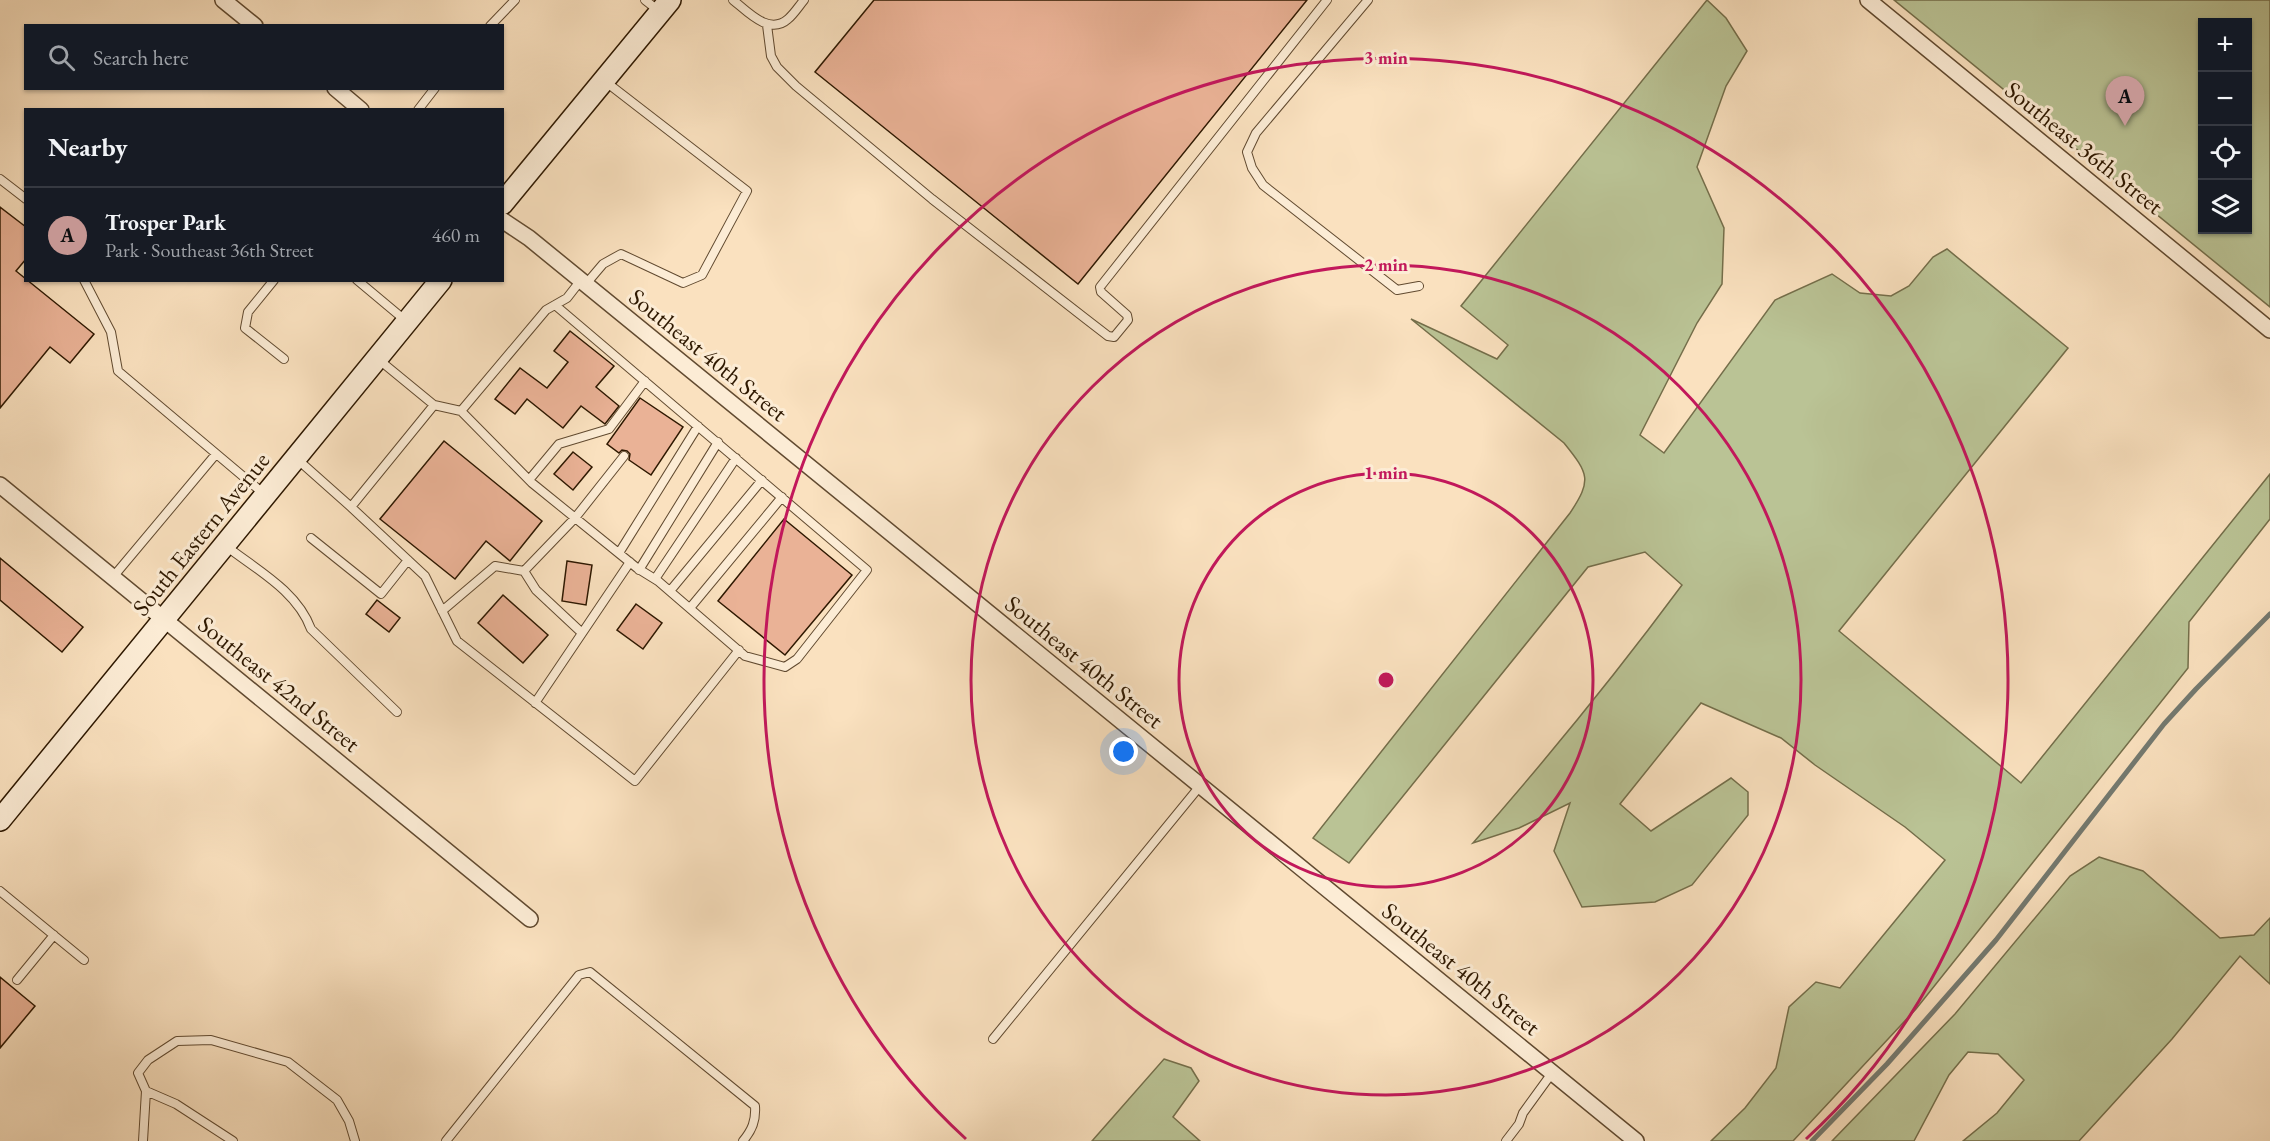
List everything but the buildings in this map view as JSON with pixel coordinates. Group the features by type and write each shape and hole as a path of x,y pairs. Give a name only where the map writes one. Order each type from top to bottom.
{"main road":[{"path":"504,202 604,81 659,4"},
{"name":"South Eastern Avenue","path":"0,820 439,282"}],"street":[{"path":"223,0 253,24"},
{"name":"Southeast 36th Street","path":"1868,0 2270,330"},
{"path":"337,90 360,108"},
{"name":"Southeast 40th Street","path":"504,221 530,238 1636,1141"},
{"name":"Southeast 42nd Street","path":"0,485 530,919"}],"lane":[{"path":"492,24 515,0"},
{"path":"733,0 767,25 786,21 804,0"},
{"path":"767,25 771,56 777,67 796,86 932,199 1108,336 1114,337 1128,320 1127,315 1101,292 1100,287 1327,0"},
{"path":"1368,0 1256,133 1247,152 1252,168 1263,185 1398,290 1419,286"},
{"path":"461,411 546,310 567,298 603,264 621,254 683,283 702,275 747,191 604,81"},
{"path":"420,108 433,90"},
{"path":"0,179 24,197"},
{"path":"85,282 111,332 118,371 266,495"},
{"path":"272,282 248,312 245,328 284,359"},
{"path":"359,282 408,322"},
{"path":"378,358 434,405 461,411 529,480 639,570 670,591 745,656 785,667 797,659 867,570 555,305"},
{"path":"529,480 559,444 609,429 645,381"},
{"path":"351,507 434,405"},
{"path":"619,553 698,426"},
{"path":"639,570 718,442"},
{"path":"113,577 216,454"},
{"path":"525,571 575,518 624,456"},
{"path":"296,458 425,576 457,641 635,781 739,650"},
{"path":"655,579 736,458"},
{"path":"670,591 762,480"},
{"path":"690,608 782,497"},
{"path":"311,538 381,594 408,561"},
{"path":"225,545 296,602 307,617 311,629 397,712"},
{"path":"535,703 630,562"},
{"path":"442,611 495,566 525,571"},
{"path":"525,571 536,590 582,633"},
{"path":"993,1039 1200,786"},
{"path":"0,891 84,960"},
{"path":"17,980 54,935"},
{"path":"446,1141 579,975 590,972 755,1106 756,1119 743,1141"},
{"path":"142,1141 146,1091 138,1073 148,1060 177,1041 211,1040 288,1062 336,1100 349,1121 354,1141"},
{"path":"1506,1141 1552,1073"},
{"path":"146,1091 176,1104 232,1141"}],"green space":[{"path":"1707,0 1726,18 1747,51 1726,86 1697,167 1724,228 1722,284 1697,323 1640,435 1664,453 1775,300 1832,274 1860,293 1891,296 1909,286 1933,257 1947,249 2068,348 1839,631 2021,783 2270,474 2270,519 2189,622 2188,668 1916,1009 1793,1141 1711,1141 1745,1108 1776,1068 1789,1007 1816,982 1840,988 1945,860 1905,827 1815,765 1781,738 1701,703 1620,804 1651,831 1731,778 1748,792 1748,815 1692,885 1655,902 1582,907 1554,851 1570,803 1519,828 1473,843 1580,716 1682,585 1645,552 1588,567 1349,863 1313,838 1570,513 1584,485 1583,470 1564,443 1411,319 1497,359 1508,345 1461,306"},
{"path":"1894,0 2270,0 2270,307"},
{"path":"2099,857 2143,871 2220,938 2254,935 2270,918 2270,984 2240,956 2172,1039 2079,1141 1963,1141 1997,1113 2024,1080 1998,1054 1968,1052 1949,1075 1914,1141 1832,1141 1955,1014 2070,876"},
{"path":"1164,1059 1191,1068 1199,1081 1173,1117 1200,1141 1092,1141"}],"waterway":[{"path":"1812,1141 1887,1064 1996,940 2164,724 2270,614"}],"place":[{"name":"Trosper Park","path":"2125,126"}]}
